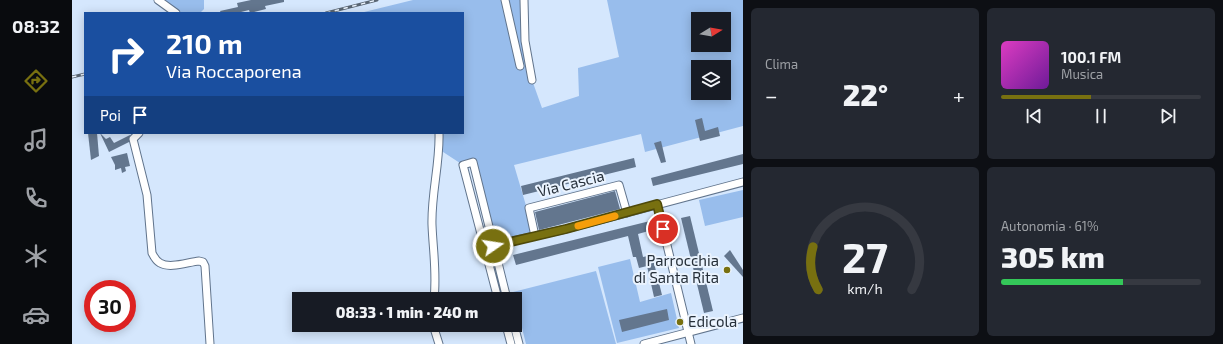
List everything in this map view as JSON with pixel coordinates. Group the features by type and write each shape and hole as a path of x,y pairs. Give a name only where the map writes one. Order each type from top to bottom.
{"street":[{"path":"158,0 175,12"},
{"path":"505,0 520,66"},
{"path":"524,0 525,41 532,80"},
{"path":"138,134 133,139 148,195 152,253 160,264 167,265 199,261 203,262 205,266 210,344"},
{"path":"434,292 435,246 432,225 435,185 440,150 439,134"},
{"path":"496,292 463,165 473,162 505,292"},
{"path":"484,248 627,213 743,182"},
{"name":"Via Cascia","path":"535,236 529,208 591,192 619,185 627,213"},
{"path":"657,204 691,344"},
{"path":"644,344 743,318"},
{"path":"435,332 439,344"},
{"path":"508,332 511,344"},
{"path":"516,332 519,344"}],"shaded area":[{"path":"160,0 204,0 204,9 201,12 175,12"},
{"path":"413,0 524,0 532,80 542,108 579,96 578,68 619,57 607,0 743,0 743,126 645,152 641,134 514,165 535,236 493,245 473,162 463,165 440,150 438,134 464,134 464,12 364,12"},
{"path":"743,190 743,217 705,226 699,200"},
{"path":"630,259 640,302 671,293 679,328 617,343 598,267"},
{"path":"596,271 616,344 526,344 522,328 522,292 513,292"}],"building":[{"path":"251,0 284,0 284,2 265,6 266,9 254,12 250,12 249,10 241,12 220,12 238,7 237,3"},
{"path":"702,118 705,131 718,127 720,136 700,141 695,120"},
{"path":"88,134 97,134 99,156 91,160"},
{"path":"100,134 106,139 110,137 114,143 130,135 129,142 109,152"},
{"path":"661,141 666,162 661,163 654,143"},
{"path":"127,153 130,166 125,167 126,171 122,173 121,168 115,170 115,165 111,157"},
{"path":"743,154 743,164 653,186 651,178"},
{"path":"634,158 636,167 523,195 521,186"},
{"path":"615,191 620,209 539,230 535,212"},
{"path":"690,216 713,311 704,313 681,218"},
{"path":"650,221 652,230 638,234 643,257 652,255 662,295 654,297 647,266 639,268 636,257 633,257 628,236 516,265 513,255"},
{"path":"730,250 743,270 743,277 724,256"},
{"path":"667,309 669,320 622,332 619,320"}],"railway":[{"path":"330,12 377,0"},
{"path":"72,77 84,74"}],"slow traffic":[{"path":"578,226 615,216"}],"place":[{"name":"Parrocchia di Santa Rita","path":"727,270"},
{"name":"Edicola","path":"680,322"}],"route":[{"path":"493,246 566,229 657,204 663,229"}]}
